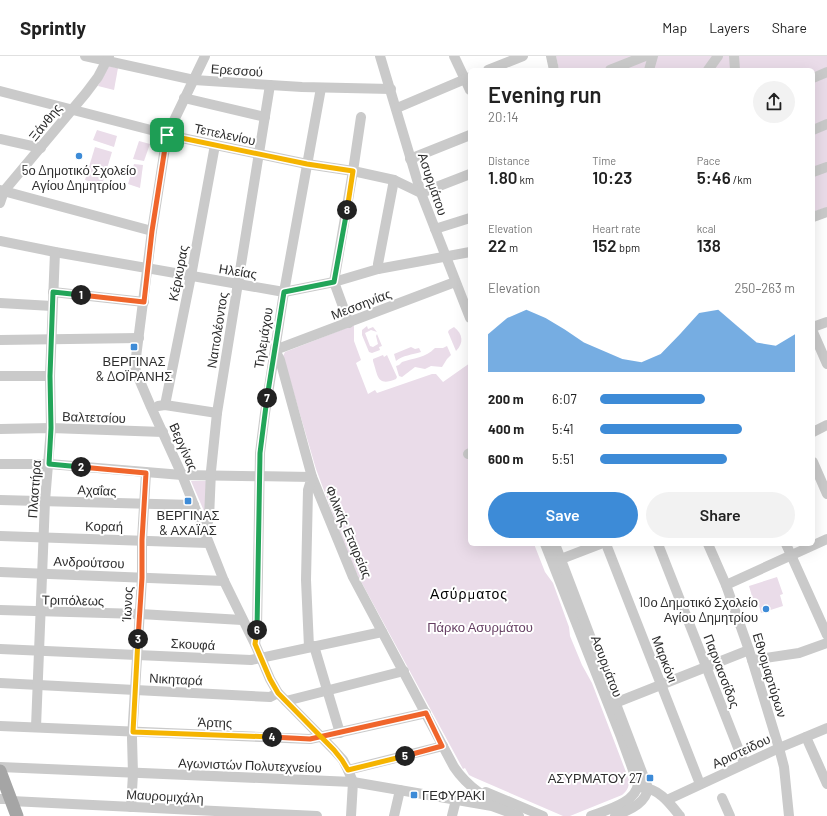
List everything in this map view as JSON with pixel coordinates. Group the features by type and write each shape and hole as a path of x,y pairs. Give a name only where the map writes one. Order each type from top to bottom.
{"main road":[{"path":"0,771 4,797 11,816"},
{"path":"4,797 17,816"}],"street":[{"name":"Ερεσσού","path":"85,56 108,58 194,80 321,88 391,89"},
{"name":"Βεργίνας","path":"205,56 167,135 152,231 135,365 136,372 150,407 182,475 224,581 255,644 270,679 278,693 322,737 342,760 348,770 353,782 351,816"},
{"name":"Ασυρμάτου","path":"380,56 397,108 410,159 421,193 468,313"},
{"path":"397,108 467,78 454,56"},
{"path":"493,68 523,56"},
{"path":"550,56 553,68"},
{"path":"615,68 645,56"},
{"path":"650,68 653,56"},
{"path":"709,68 718,56"},
{"path":"734,56 734,68"},
{"name":"Ξάνθης","path":"0,203 2,190 41,148 73,109 98,77 108,58"},
{"path":"815,77 827,72"},
{"name":"Ναπολέοντος","path":"204,532 209,519 211,475 217,413 270,85"},
{"name":"Τηλεμάχου","path":"255,644 257,629 260,453 284,292 321,88"},
{"name":"Τεπελενίου","path":"0,91 167,135 307,164 353,171 394,180 421,193"},
{"path":"184,98 265,117"},
{"path":"349,323 334,282 361,118"},
{"path":"815,129 827,124"},
{"path":"410,159 468,136"},
{"path":"0,139 41,148"},
{"name":"Κέρκυρας","path":"165,405 215,145"},
{"path":"815,171 827,167"},
{"path":"421,193 468,175"},
{"path":"378,269 394,180"},
{"path":"2,190 152,231"},
{"path":"815,216 827,212"},
{"path":"435,229 468,219"},
{"name":"Ηλείας","path":"0,241 284,292 334,282 378,269 468,252"},
{"name":"Πλαστήρα","path":"36,727 45,501 51,428 50,376 55,252"},
{"name":"Μεσσηνίας","path":"275,350 455,282"},
{"path":"53,292 144,302"},
{"path":"0,303 52,306"},
{"path":"815,327 827,322"},
{"path":"815,337 827,364"},
{"path":"0,340 139,338"},
{"name":"Φιλικής Εταιρείας","path":"275,350 280,360 312,477 353,576 442,746 459,774 472,787"},
{"path":"0,376 50,376"},
{"path":"150,407 165,405 217,413"},
{"path":"815,431 827,425"},
{"name":"Βαλτετσίου","path":"0,429 51,428 163,432"},
{"path":"0,464 49,464 182,475 312,477 308,490 306,580 311,646 340,733"},
{"path":"815,467 827,494"},
{"name":"Ίωνος","path":"131,807 133,732 142,578 142,540 146,473"},
{"name":"Αχαΐας","path":"0,500 194,505"},
{"name":"Κοραή","path":"0,536 208,543"},
{"path":"815,544 827,539"},
{"name":"Ασυρμάτου","path":"547,546 648,788"},
{"name":"Ασυρμάτου","path":"556,546 612,704 637,779 637,788"},
{"path":"561,559 595,546"},
{"name":"Μαρκόνι","path":"607,546 700,784"},
{"name":"Παρνασσίδος","path":"659,546 744,763"},
{"name":"Εθνομαρτύρων","path":"709,546 726,585 751,655 779,748 784,767 789,816"},
{"path":"787,546 827,635"},
{"path":"726,585 811,546"},
{"name":"Ανδρούτσου","path":"0,572 224,581"},
{"name":"Τριπόλεως","path":"0,610 140,614 242,620"},
{"name":"Σκουφά","path":"0,649 251,660 382,632"},
{"path":"612,704 706,667 751,655 799,653 827,643"},
{"path":"286,701 404,672"},
{"name":"Νικηταρά","path":"0,683 270,697 278,693"},
{"name":"Άρτης","path":"0,726 310,739 426,713"},
{"name":"Αριστείδου","path":"667,800 744,763 827,728"},
{"path":"806,737 827,784"},
{"path":"348,770 442,746"},
{"name":"Αγωνιστών Πολυτεχνείου","path":"0,767 133,774 353,782 492,806 509,814"},
{"path":"472,787 509,814"},
{"path":"472,787 543,816"},
{"path":"591,816 627,801 632,797 637,788 648,788 667,800 680,816"},
{"path":"615,816 632,813 647,794 648,788"},
{"path":"394,816 400,790"},
{"name":"Μαυρομιχάλη","path":"4,797 221,814 317,816"},
{"path":"722,798 730,816"},
{"path":"452,816 456,800"}],"green space":[{"path":"556,56 827,56 827,207 815,211 815,68 559,68"},
{"path":"109,66 118,68 114,90 98,86"},
{"path":"97,130 117,136 114,147 93,140"},
{"path":"139,141 150,144 144,161 133,159"},
{"path":"95,147 112,152 102,185 85,180"},
{"path":"134,164 143,165 140,188 128,184"},
{"name":"Πάρκο Ασυρμάτου","path":"354,325 354,341 361,360 356,363 368,394 375,390 377,393 432,374 436,374 443,382 468,364 468,546 535,546 545,572 553,583 569,627 570,636 582,665 592,683 629,780 628,788 622,795 570,816 563,816 473,777 469,775 465,768 463,769 351,563 316,469 283,356 285,352"},
{"path":"367,326 368,329 373,327 377,332 371,330 365,333 370,346 373,347 378,344 377,334 382,346 379,347 380,350 372,353 369,352 362,335 362,330"},
{"path":"454,327 461,336 459,348 456,351 448,332"},
{"path":"447,346 451,355 442,367 431,366 425,369 415,367 402,377 399,376 396,366 402,362 424,356 435,348 443,348"},
{"path":"411,347 415,349 419,348 421,352 405,356 396,361 394,354"},
{"path":"383,355 384,357 387,355 397,377 396,379 385,382 379,379 373,359"},
{"path":"191,481 207,481 207,518"},
{"path":"777,577 783,594 780,595 783,606 761,613 758,602 754,603 749,586"}],"place":[{"name":"5ο Δημοτικό Σχολείο Αγίου Δημητρίου","path":"79,156"},
{"name":"ΒΕΡΓΙΝΑΣ & ΔΟΪΡΑΝΗΣ","path":"134,347"},
{"name":"ΒΕΡΓΙΝΑΣ & ΑΧΑΪΑΣ","path":"188,501"},
{"name":"10ο Δημοτικό Σχολείο Αγίου Δημητρίου","path":"766,609"},
{"name":"ΑΣΥΡΜΑΤΟΥ 27","path":"650,778"},
{"name":"ΓΕΦΥΡΑΚΙ","path":"414,795"}],"district":[{"name":"Ασύρματος","path":"469,594"}],"route":[{"path":"167,135 152,231 144,302 53,292 52,306 50,376 51,428 49,464 146,473 142,540 142,578 133,732 310,739 322,737 340,733 426,713 442,746 348,770 334,750 322,737 278,693 260,658 255,644 257,629 260,453 284,292 334,282 353,171 307,164 167,135"}]}
